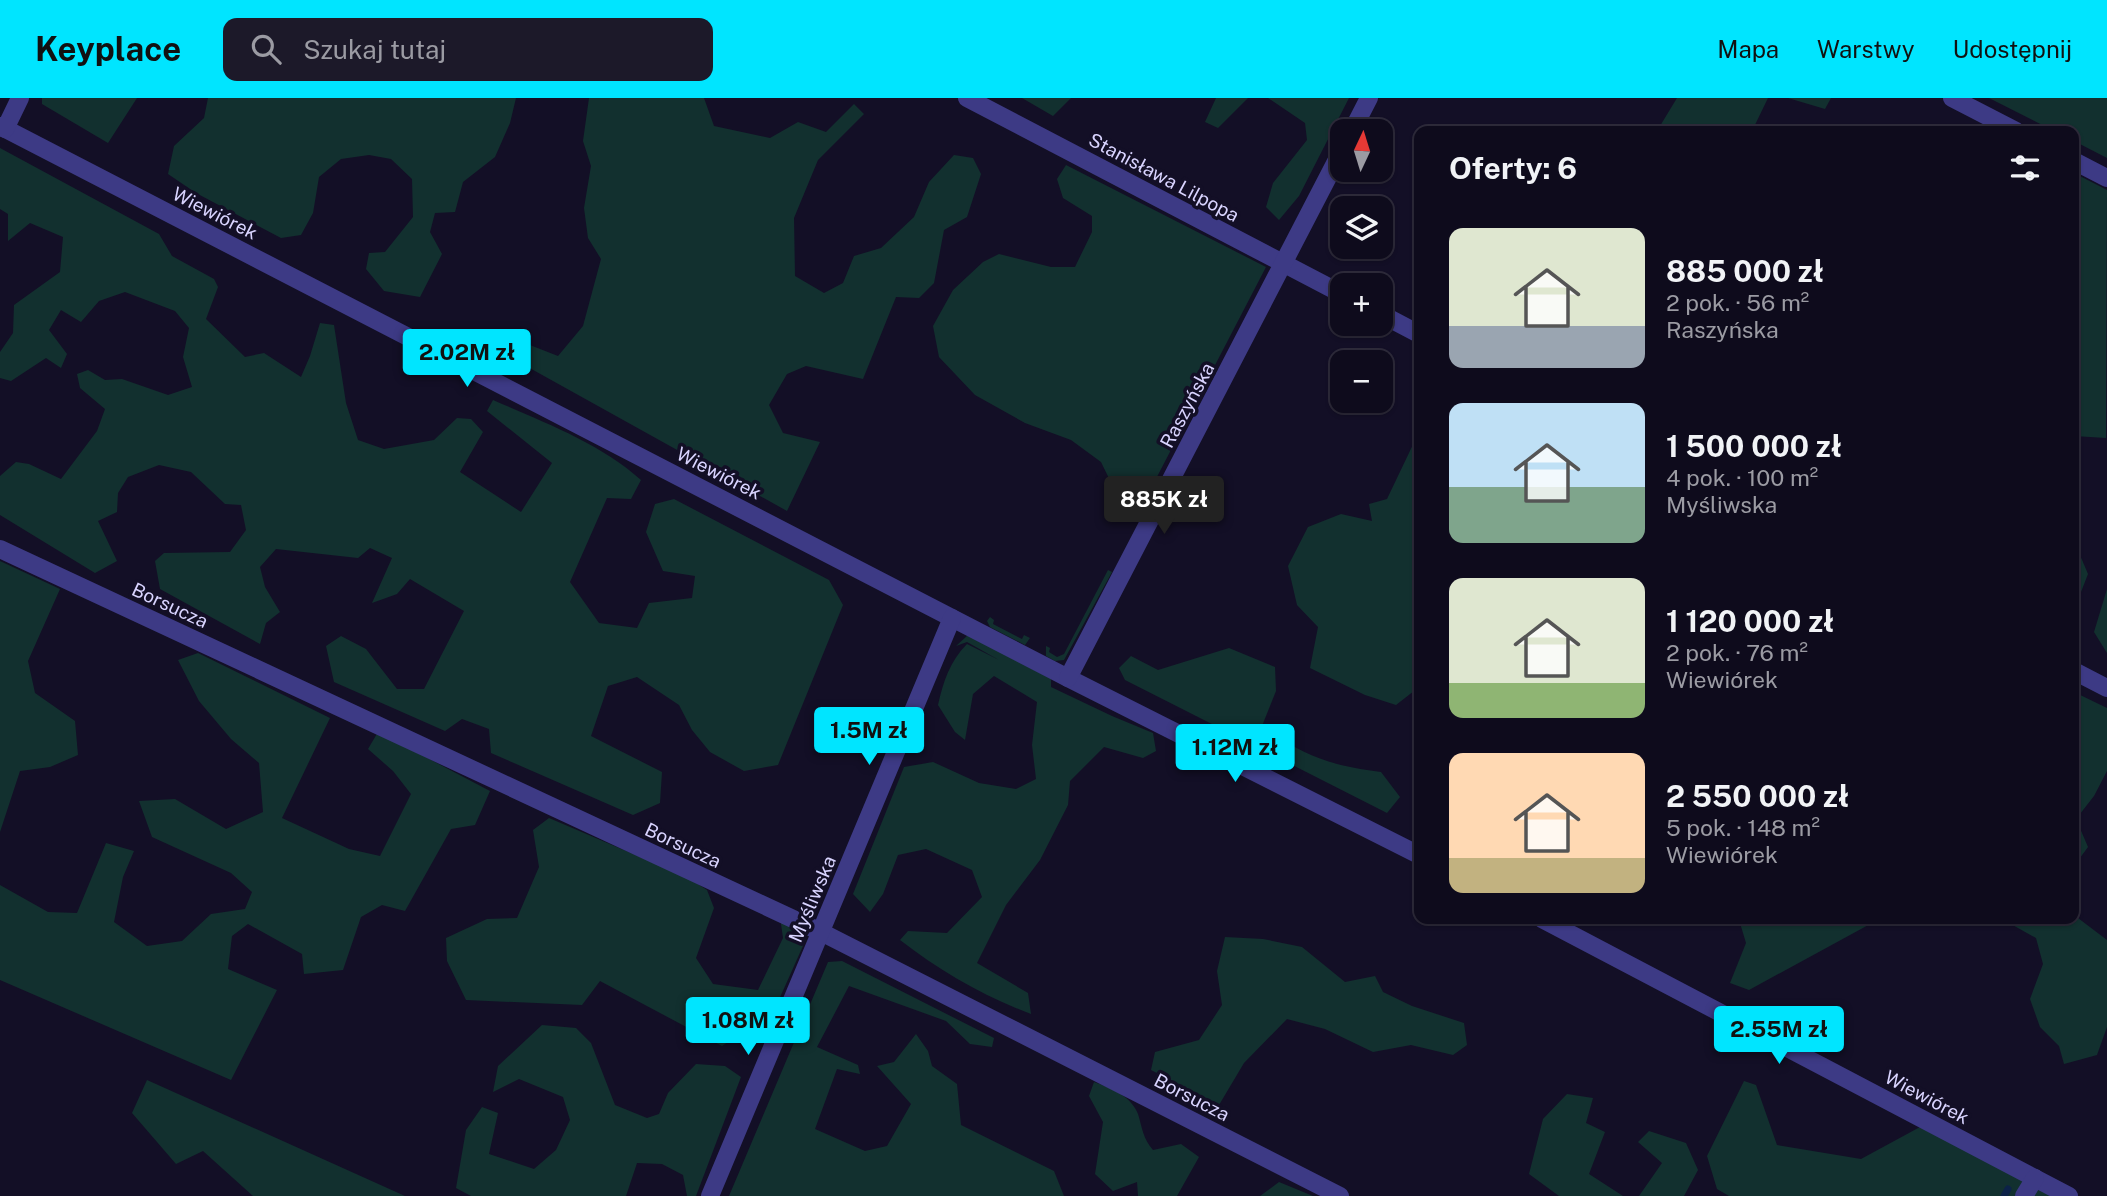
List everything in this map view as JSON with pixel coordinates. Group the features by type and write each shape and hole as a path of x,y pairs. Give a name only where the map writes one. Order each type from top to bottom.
{"street":[{"path":"2,127 20,98"},
{"name":"Stanisława Lilpopa","path":"967,98 1330,288"},
{"path":"1358,119 1369,98"},
{"path":"1952,98 2006,126"},
{"name":"Wiewiórek","path":"2,127 1068,678 1414,852"},
{"path":"2079,164 2107,178"},
{"name":"Raszyńska","path":"1068,678 1330,174"},
{"path":"1393,320 1414,331"},
{"name":"Borsucza","path":"0,549 821,932 1340,1196"},
{"name":"Myśliwska","path":"710,1196 952,618"},
{"path":"2079,674 2107,688"},
{"name":"Wiewiórek","path":"1552,924 2069,1196"},
{"path":"2024,1196 2035,1178"}],"green space":[{"path":"42,98 137,98 108,143 42,104"},
{"path":"208,98 516,98 510,123 495,157 463,182 455,212 435,213 430,232 442,254 420,297 384,291 366,269 369,253 385,252 413,217 412,179 391,159 369,155 341,159 319,177 313,213 301,235 281,238 196,193 168,174 174,146 204,118"},
{"path":"589,98 704,98 714,126 770,138 798,122 826,132 854,104 864,114 818,160 794,218 795,276 824,293 843,283 854,256 881,248 914,217 929,182 954,155 973,158 981,174 967,217 944,230 934,283 919,298 896,297 863,379 806,366 787,374 769,405 783,433 820,442 787,511 497,350 512,338 558,356 583,326 601,259 588,238 584,208 591,166 583,141"},
{"path":"1022,98 1071,98 1053,116"},
{"path":"1216,98 1248,98 1218,128 1205,122"},
{"path":"1268,98 1349,98 1338,119 1330,119 1330,135 1299,196 1279,220 1266,207 1273,183 1307,140 1305,123"},
{"path":"1677,98 1768,98 1754,126 1660,126"},
{"path":"1788,98 1831,98 1825,109"},
{"path":"1989,98 2107,98 2107,158 2079,144 2079,126 2044,126"},
{"path":"0,148 159,234 172,256 214,279 218,287 206,319 245,357 264,353 301,377 320,323 334,325 346,403 358,440 384,449 434,440 457,418 471,419 483,432 460,472 521,512 552,463 487,411 493,400 570,434 625,467 641,480 631,499 607,498 570,582 599,623 637,628 649,603 692,598 695,576 663,571 646,532 655,504 674,499 829,580 843,605 778,765 744,771 710,752 692,730 679,705 637,677 608,686 591,736 662,772 660,803 633,815 491,753 489,729 462,719 445,731 334,682 326,646 341,636 366,649 397,689 424,689 464,611 410,579 397,594 372,603 392,558 370,548 358,558 276,549 260,567 265,587 280,612 266,623 260,644 160,589 155,561 164,553 230,552 246,530 241,505 225,504 191,472 159,465 128,477 118,493 117,512 98,521 117,561 95,573 0,515 0,476 16,462 29,464 61,479 97,431 105,409 80,388 77,374 88,370 105,380 122,379 168,395 192,387 183,357 189,328 175,311 125,292 99,301 81,322 61,310 49,330 67,354 61,368 46,358 11,381 0,378 0,352 13,333 14,305 60,272 63,237 30,223 8,241 8,214 0,209"},
{"path":"1066,165 1266,267 1146,498 1132,506 1119,499 1101,462 1071,440 1025,423 975,395 939,357 933,326 953,290 983,262 999,254 1051,267 1075,267 1092,232 1092,216 1063,198 1057,179"},
{"path":"2079,176 2107,190 2106,438 2079,436"},
{"path":"1414,442 1414,691 1396,705 1365,695 1310,668 1318,627 1297,605 1288,566 1308,527 1341,514 1372,521 1369,504 1387,499"},
{"path":"2079,553 2088,574 2079,597"},
{"path":"0,561 60,589 28,661 35,693 75,721 78,755 50,767 20,771 0,832"},
{"path":"1108,570 1112,572 1064,660 1055,661 1046,656 1046,646 1050,648 1049,652 1057,657 1064,654"},
{"path":"2107,589 2107,653 2094,632"},
{"path":"990,617 994,620 993,624 1022,639 1024,635 1030,638 1025,645 990,627 987,621"},
{"path":"968,635 1051,679 1051,687 1153,733 1156,751 1143,758 1104,747 1070,781 1068,805 1040,860 1006,905 977,963 1028,993 1031,1014 962,982 900,940 908,931 947,933 982,897 972,870 926,849 898,855 883,894 870,912 853,894 904,767 933,762 979,783 1016,789 1036,779 1032,745 1037,702 994,676 973,694 965,740 955,732 938,705 948,672 967,644 999,660 967,642 956,646"},
{"path":"1229,648 1275,667 1276,691 1262,726 1290,745 1318,758 1381,772 1400,797 1387,813 1125,680 1119,668 1131,656 1158,670"},
{"path":"198,653 330,718 282,818 349,849 380,856 411,794 393,771 368,749 378,732 490,791 475,825 451,829 405,911 382,905 361,917 343,970 304,974 302,954 248,924 232,936 228,969 277,990 231,1080 0,980 0,885 48,912 77,913 106,843 134,851 123,877 114,922 147,946 182,941 211,914 245,909 252,892 231,873 152,837 139,801 175,799 226,829 263,812 259,763 231,739 199,701 178,660"},
{"path":"2079,694 2107,708 2107,771 2094,796 2079,815"},
{"path":"549,818 687,877 707,890 714,908 696,958 713,984 758,990 783,938 780,917 811,928 765,1031 746,1030 722,1046 600,981 582,1005 466,1000 447,961 446,938 487,919 517,918 539,867 533,830"},
{"path":"2079,826 2088,847 2079,859"},
{"path":"2079,919 2107,940 2107,1027 2097,1055 2064,1064 2059,1046 2040,1027 2030,999 2043,964 2036,938 2011,924 2079,924"},
{"path":"1740,924 1870,924 1749,990 1730,983 1746,943"},
{"path":"1225,937 1263,939 1302,947 1345,982 1375,976 1383,992 1412,1006 1464,1023 1467,1045 1453,1055 1411,1045 1373,1052 1325,1029 1287,1019 1244,1063 1219,1105 1151,1070 1155,1052 1199,1040 1222,1005 1217,971"},
{"path":"842,961 994,1038 992,1047 970,1044 946,1021 849,986 817,1047 858,1065 860,1074 837,1069 815,1129 865,1151 887,1146 911,1104 877,1066 894,1062 916,1034 928,1051 932,1066 957,1084 961,1125 1054,1171 1064,1196 729,1196 828,962"},
{"path":"542,1025 576,1028 591,1043 615,1105 647,1118 659,1114 668,1093 696,1064 725,1066 741,1077 696,1196 687,1196 683,1175 662,1164 637,1163 626,1196 471,1196 456,1188 466,1130 482,1107 498,1113 489,1154 534,1169 556,1150 570,1120 563,1097 519,1079 493,1092 498,1066"},
{"path":"147,1080 405,1196 253,1196 203,1151 176,1164 132,1113"},
{"path":"1744,1081 1756,1085 1777,1145 1861,1159 1920,1127 2054,1196 1729,1196 1717,1189 1707,1156"},
{"path":"1094,1082 1114,1090 1131,1102 1153,1150 1181,1144 1199,1157 1177,1196 1138,1196 1137,1182 1113,1191 1095,1174 1103,1122 1089,1096"},
{"path":"1567,1094 1593,1098 1586,1123 1605,1132 1589,1174 1623,1196 1559,1196 1529,1174 1543,1119"},
{"path":"1649,1131 1686,1143 1698,1170 1684,1196 1639,1196 1662,1163 1638,1142"},
{"path":"1279,1182 1313,1196 1260,1196"}],"waterway":[{"path":"2004,1196 2008,1189"}]}
